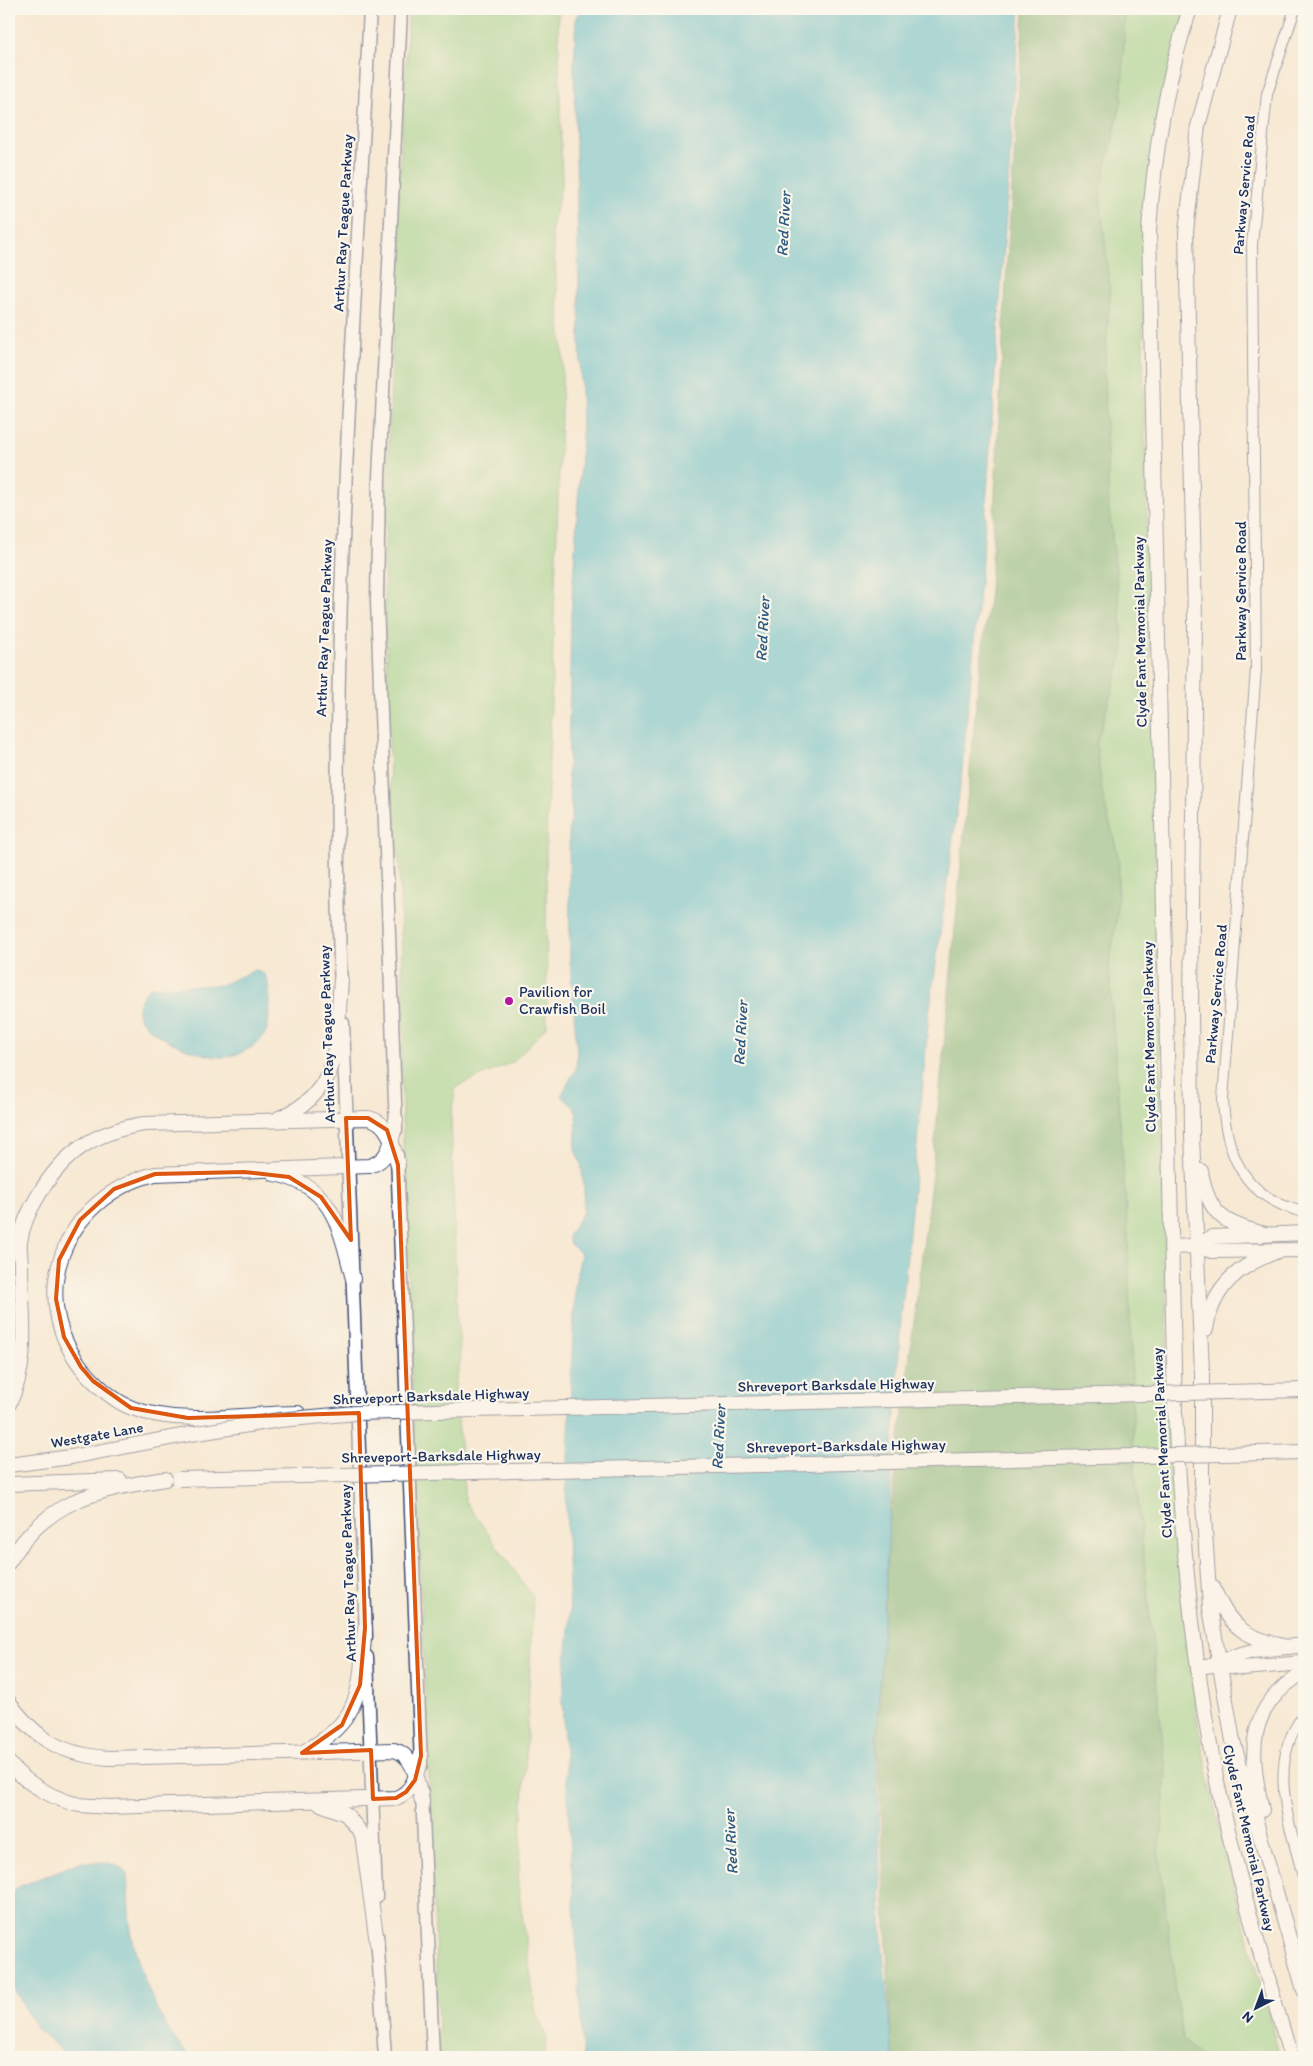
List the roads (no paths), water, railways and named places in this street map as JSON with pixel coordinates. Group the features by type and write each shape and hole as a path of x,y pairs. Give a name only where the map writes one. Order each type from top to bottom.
{"main road":[{"name":"Clyde Fant Memorial Parkway","path":"1190,9 1174,65 1164,113 1151,195 1148,230 1175,1411 1180,1502 1198,1667 1216,1772 1232,1850 1291,2057"},
{"name":"Clyde Fant Memorial Parkway","path":"1230,9 1198,126 1186,232 1195,619 1191,1010 1192,1136 1202,1372 1202,1486 1206,1561 1219,1664 1233,1742 1287,1925 1304,1990"},
{"path":"271,1121 305,1104 326,1080 335,1053 341,980"},
{"path":"9,1404 18,1383 24,1345 20,1242 32,1206 64,1159 96,1137 127,1127 144,1124 368,1118 377,1120 385,1127 398,1165"},
{"path":"356,1412 266,1413 188,1418 166,1417 131,1408 99,1386 80,1367 70,1351 58,1319 56,1299 59,1260 67,1240 80,1220 114,1189 134,1179 155,1174 369,1166 378,1163 387,1154 396,1120"},
{"path":"1192,1136 1205,1192 1215,1212 1240,1228 1264,1234"},
{"path":"244,1172 289,1178 302,1183 321,1197 338,1222 353,1279"},
{"path":"1197,1246 1212,1237 1304,1233"},
{"path":"1171,1247 1197,1246 1212,1251 1304,1250"},
{"path":"1202,1372 1206,1329 1214,1300 1241,1268 1278,1251"},
{"name":"Shreveport Barksdale Highway","path":"191,1434 280,1420 356,1412 1304,1390"},
{"name":"Westgate Lane","path":"9,1465 71,1457 191,1434"},
{"name":"Shreveport-Barksdale Highway","path":"172,1479 1304,1452"},
{"path":"9,1484 172,1479"},
{"path":"9,1562 31,1531 62,1506 112,1488 172,1479"},
{"path":"1206,1561 1221,1607 1230,1621 1243,1632 1259,1641 1287,1647"},
{"path":"302,1752 334,1733 352,1709 360,1685 366,1628"},
{"path":"1219,1664 1230,1657 1242,1653 1304,1645"},
{"path":"1198,1667 1219,1664 1243,1668 1304,1663"},
{"path":"1287,1925 1256,1782 1252,1754 1254,1736 1263,1714 1281,1690 1304,1672"},
{"path":"9,1702 19,1717 50,1743 87,1757 109,1758 389,1749 402,1752 410,1761 422,1801"},
{"path":"9,1763 30,1781 45,1790 79,1805 108,1807 373,1800 399,1796 409,1790 416,1778 421,1756"},
{"path":"308,1802 342,1812 354,1822 362,1834 377,1943"}],"street":[{"name":"Arthur Ray Teague Parkway","path":"370,9 338,692 337,844 377,1943 385,2057"},
{"path":"401,9 379,468 377,600 433,2057"},
{"name":"Parkway Service Road","path":"1295,9 1267,94 1252,244 1256,669 1222,1099 1225,1135 1231,1153 1243,1173 1257,1189 1269,1197 1290,1208 1304,1212"},
{"path":"1304,1716 1288,1746 1283,1773 1284,1795 1304,1880"}],"water":[{"name":"Red River","path":"581,9 1020,9 983,551 961,780 929,1015 900,1332 876,1743 882,1942 893,2057 583,2057 562,1701 570,1618 566,1505 575,1286 581,1253 570,1244 568,1236 583,1212 584,1188 581,1164 575,1150 577,1115 573,1106 561,1096 576,1069 577,1053 570,959 569,828 572,813 568,779 571,615 582,436 574,66 576,17"},
{"path":"255,970 260,971 266,977 268,984 269,1012 267,1027 264,1035 257,1043 247,1050 236,1054 215,1057 175,1044 150,1029 142,1021 138,1012 140,1002 150,987 221,985"},
{"path":"80,1862 113,1864 118,1866 127,1875 131,1928 142,1974 163,2020 181,2047 191,2057 69,2057 37,2029 9,1980 9,1895 18,1887"}],"place":[{"name":"Pavilion for Crawfish Boil","path":"509,1001"}]}
